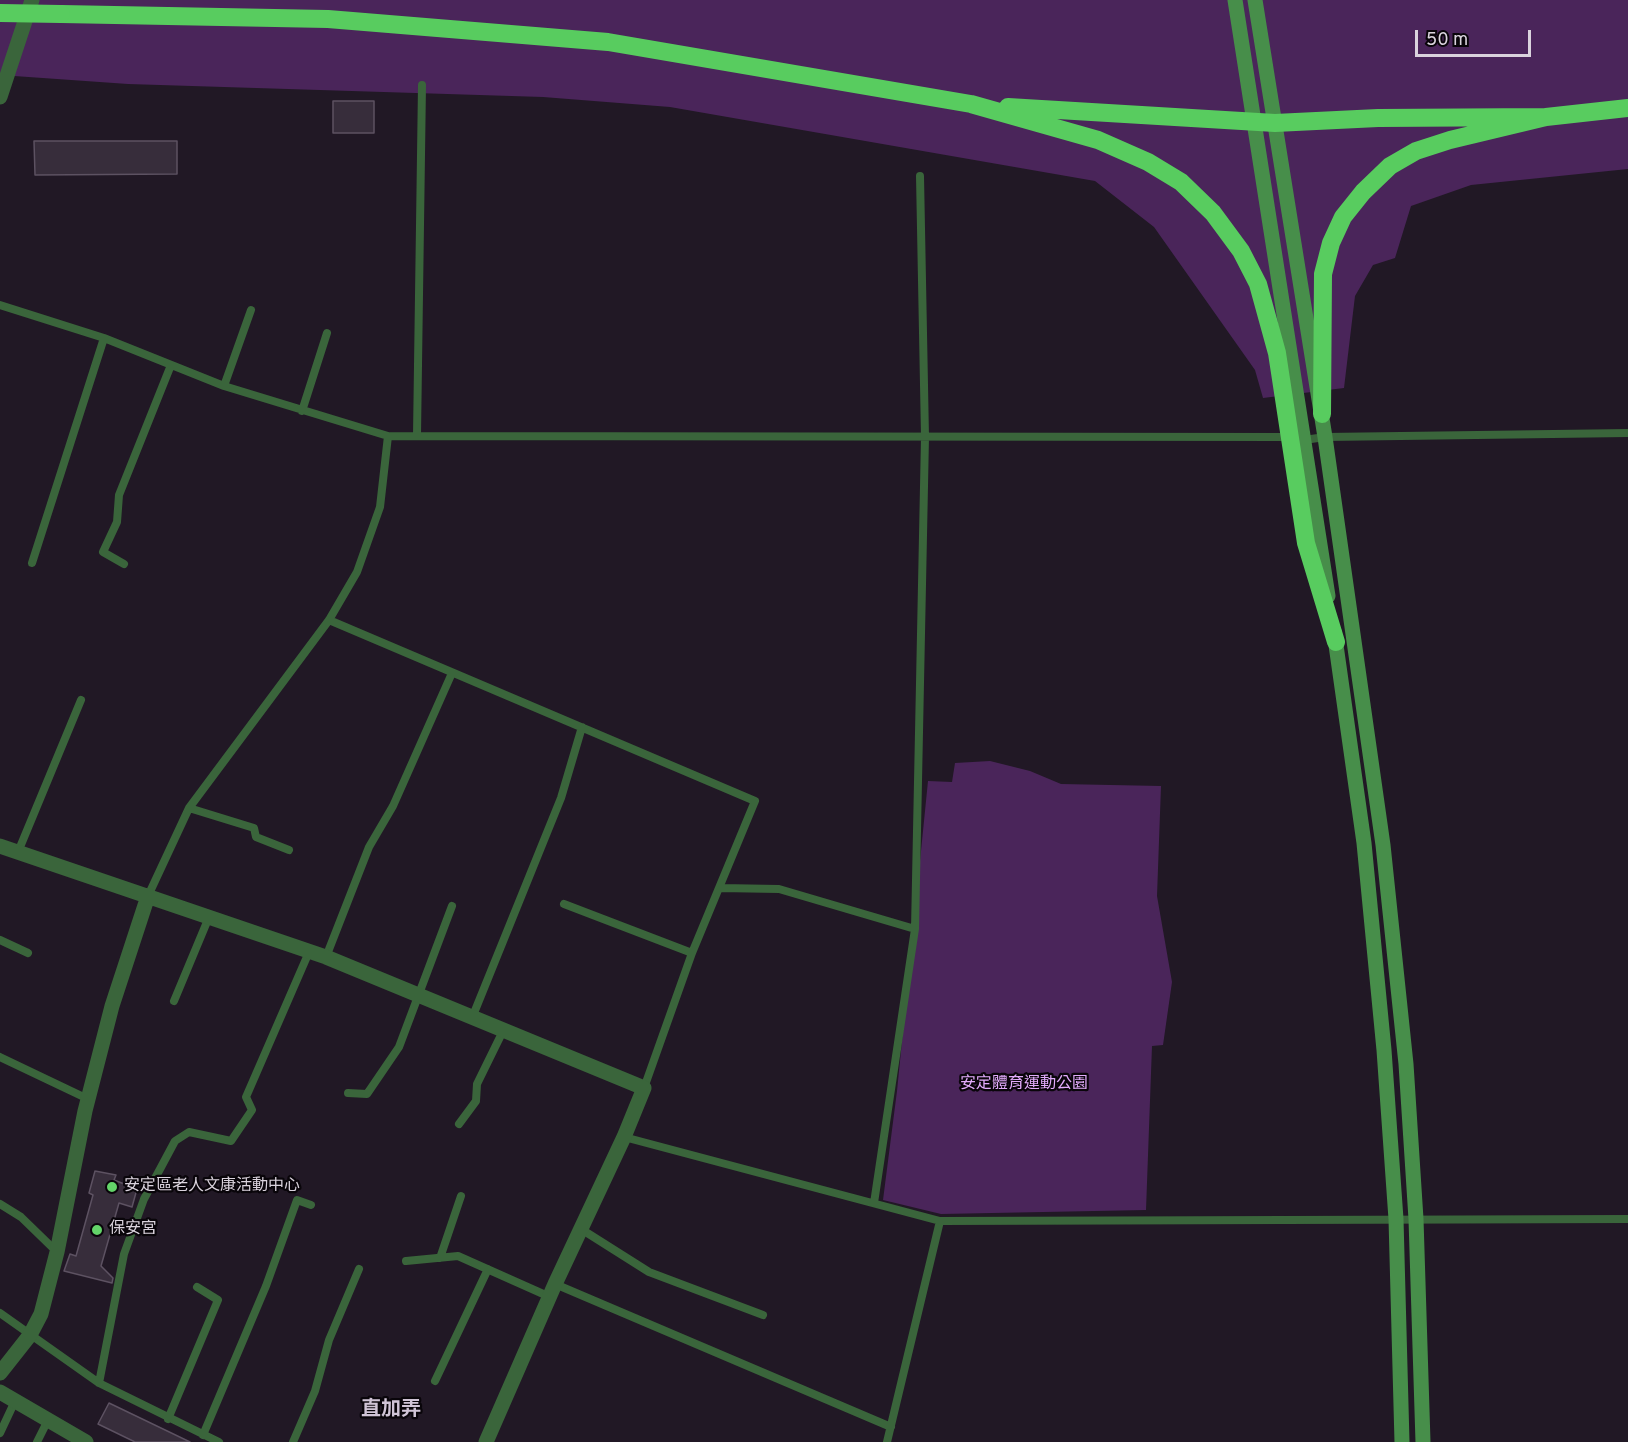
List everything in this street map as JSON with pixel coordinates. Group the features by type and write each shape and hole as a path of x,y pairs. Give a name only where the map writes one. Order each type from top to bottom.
{"highway":[{"path":"0,13 328,19 608,42 744,63 971,104 1098,140 1148,162 1181,182 1213,213 1241,251 1258,284 1297,438 1306,543 1335,642"},
{"path":"971,104 1275,123 1378,118 1546,117 1628,108"},
{"path":"1322,414 1323,274 1331,243 1343,217 1363,192 1390,166 1416,151 1479,132 1546,117"}],"main road":[{"path":"1235,0 1255,122 1297,438"},
{"path":"1255,0 1322,414 1383,845 1406,1064 1416,1219 1423,1442"},
{"path":"1335,642 1364,843 1396,1219 1402,1442"}],"street":[{"path":"0,98 32,0"},
{"path":"1,848 326,957 644,1088 486,1442"},
{"path":"0,1373 30,1335 41,1314 57,1252 88,1099 112,1006 148,896"},
{"path":"0,1392 86,1442"}],"lane":[{"path":"417,435 422,85"},
{"path":"874,1203 915,928 925,437 920,176"},
{"path":"0,305 104,338 224,386 388,436 1297,438 1628,433"},
{"path":"224,386 251,310"},
{"path":"302,411 327,333"},
{"path":"32,563 104,338"},
{"path":"124,564 103,552 117,522 119,495 171,365"},
{"path":"148,896 189,808 330,620 357,572 380,507 388,436"},
{"path":"330,620 755,801 692,953 644,1088"},
{"path":"326,957 369,847 393,806 452,673"},
{"path":"18,852 81,700"},
{"path":"472,1019 561,798 582,727"},
{"path":"189,808 254,828 256,837 289,850"},
{"path":"720,888 779,889 915,928"},
{"path":"564,904 692,953"},
{"path":"348,1093 367,1094 399,1047 452,906"},
{"path":"174,1000 210,917"},
{"path":"0,940 28,953"},
{"path":"99,1383 124,1254 144,1199 175,1141 189,1132 231,1141 252,1110 246,1097 309,952"},
{"path":"459,1124 476,1101 477,1084 503,1031"},
{"path":"0,1057 88,1099"},
{"path":"624,1137 940,1221 1628,1219"},
{"path":"440,1258 462,1196"},
{"path":"203,1435 266,1286 297,1200 311,1204"},
{"path":"0,1204 21,1217 57,1252"},
{"path":"887,1442 940,1221"},
{"path":"581,1229 649,1272 763,1315"},
{"path":"406,1261 458,1256 488,1269 552,1290 891,1427"},
{"path":"293,1442 315,1391 329,1340 359,1269"},
{"path":"435,1381 488,1269"},
{"path":"168,1419 218,1300 197,1287"},
{"path":"0,1313 99,1383 168,1419 219,1442"},
{"path":"0,1433 15,1401"},
{"path":"38,1442 48,1420"}],"green space":[{"path":"0,0 1628,0 1628,169 1471,185 1411,206 1395,258 1373,265 1355,296 1344,388 1263,398 1255,370 1154,227 1095,181 670,107 543,97 128,84 0,75"},
{"name":"安定體育運動公園","path":"990,761 1030,771 1061,784 1161,786 1157,896 1172,982 1163,1045 1152,1046 1146,1210 941,1214 883,1200 897,1091 928,781 952,782 955,763"}],"building":[{"path":"333,101 374,101 374,133 333,133"},
{"path":"34,141 177,141 177,174 35,175"},
{"name":"保安宮","path":"95,1171 116,1175 114,1180 137,1189 132,1207 119,1203 101,1266 113,1278 112,1283 64,1271 70,1254 76,1256 93,1195 89,1193"},
{"path":"109,1403 190,1442 135,1442 98,1424"}],"place":[{"name":"安定區老人文康活動中心","path":"112,1187"},
{"name":"保安宮","path":"97,1230"}],"district":[{"name":"直加弄","path":"391,1411"}]}
